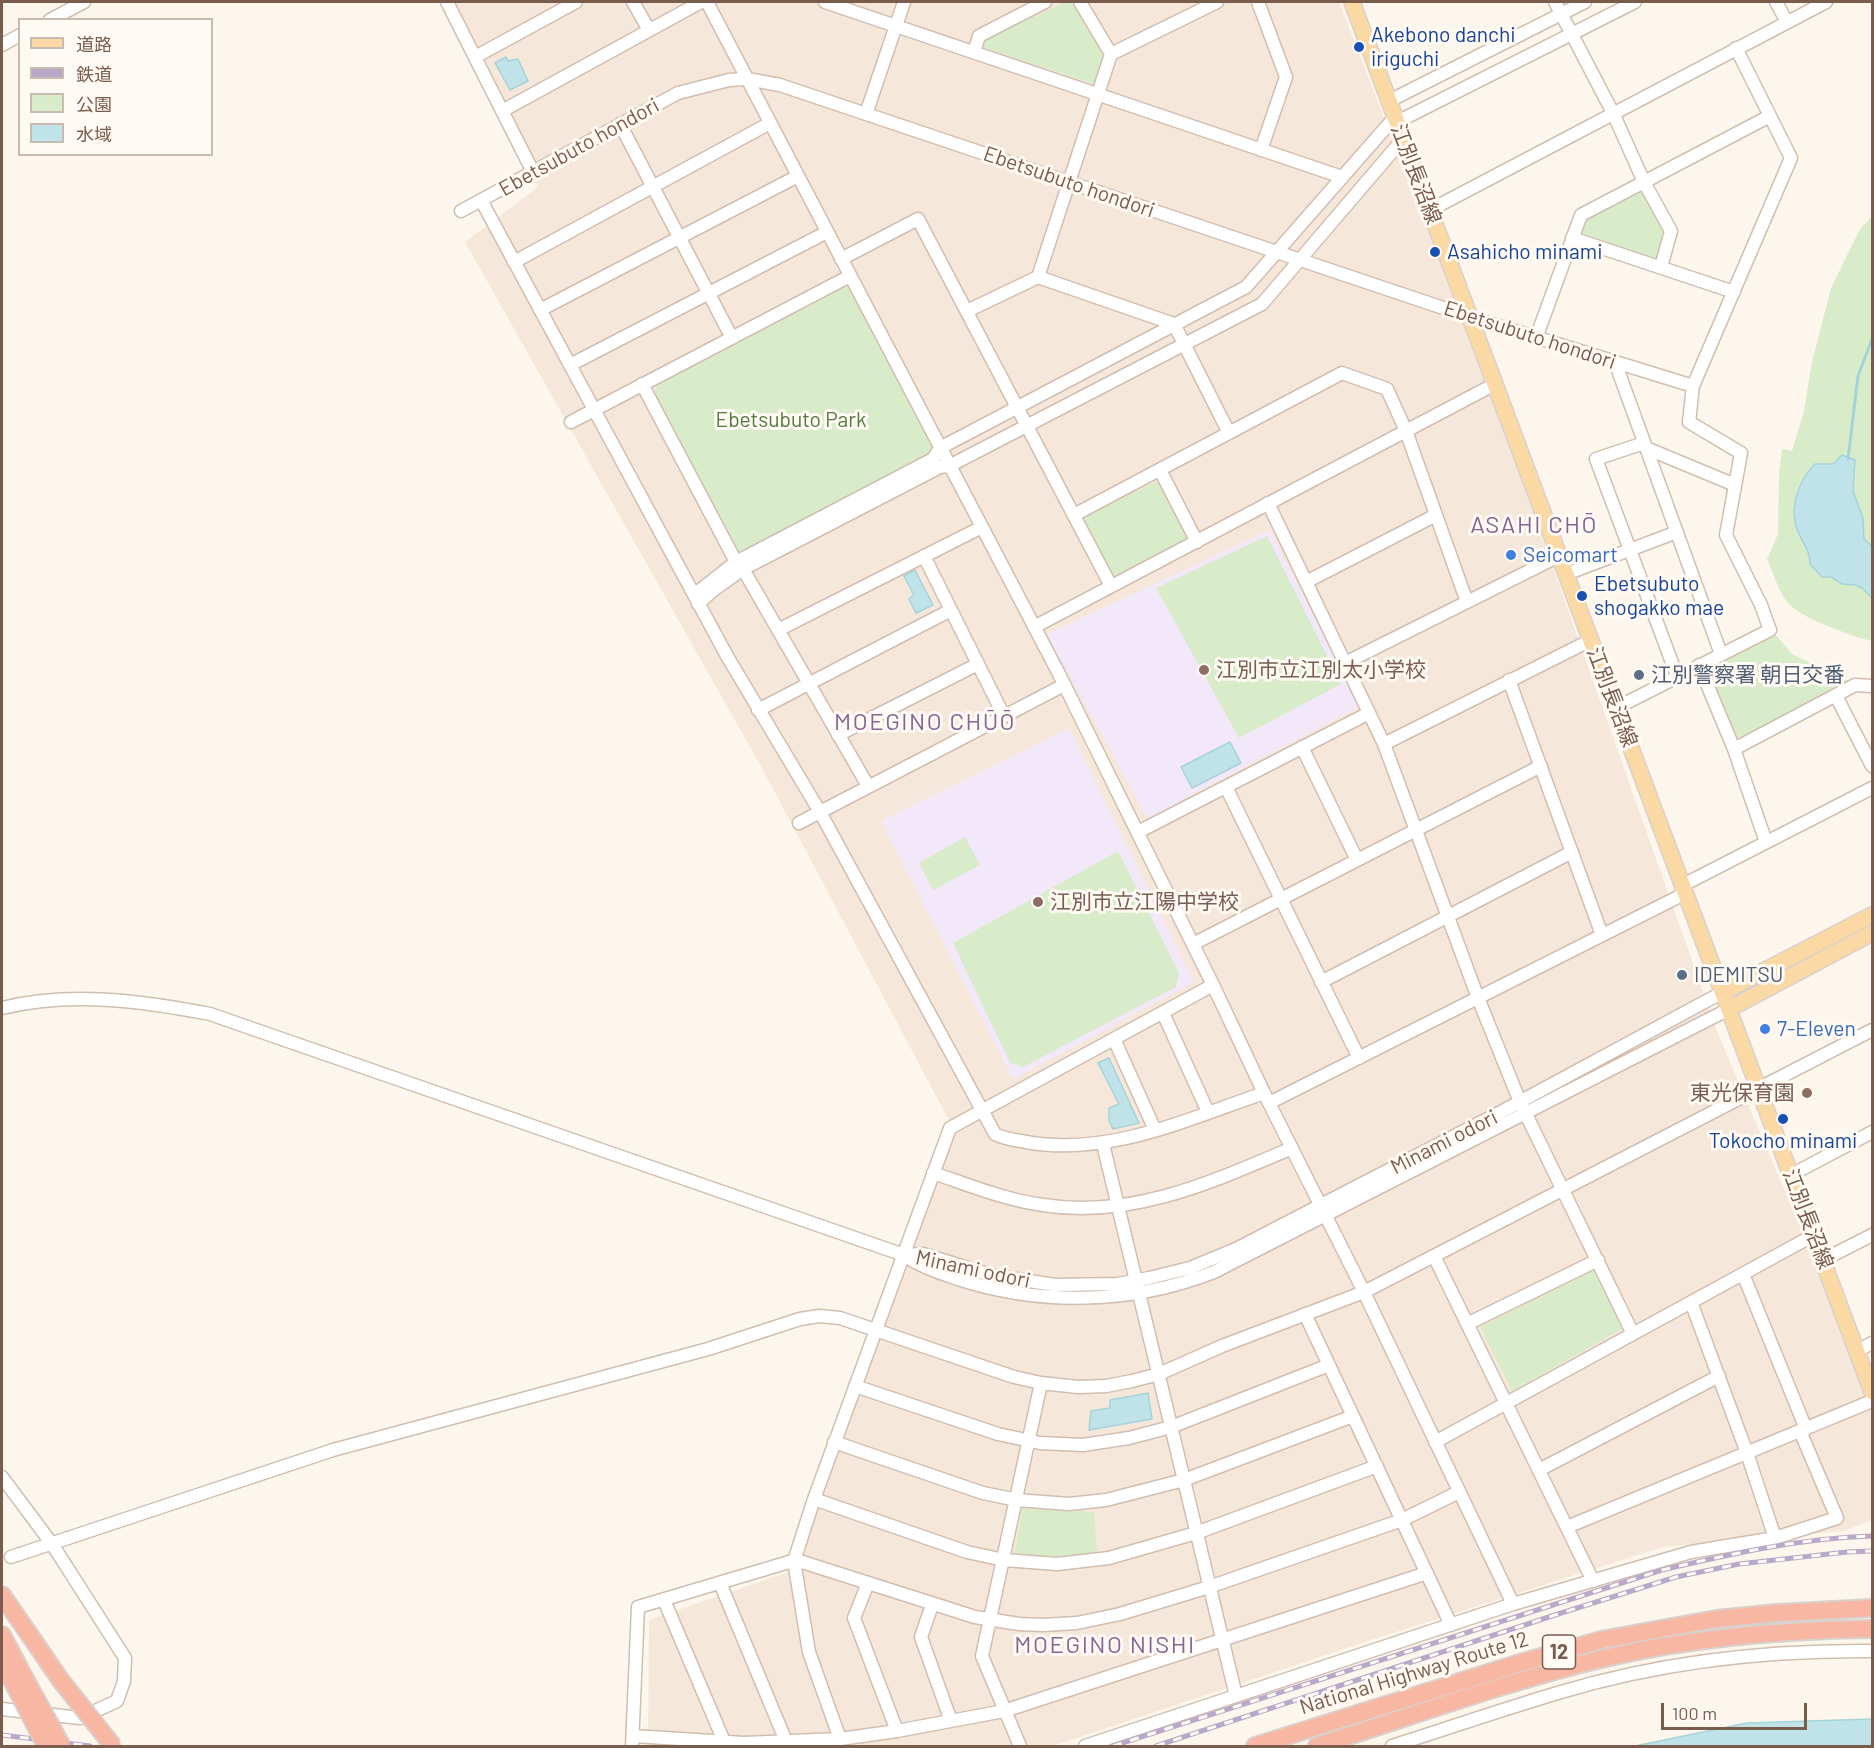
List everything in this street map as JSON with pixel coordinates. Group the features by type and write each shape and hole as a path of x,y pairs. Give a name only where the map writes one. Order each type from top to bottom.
{"highway":[{"path":"2,1595 62,1682 113,1746"},
{"name":"National Highway Route 12","path":"1256,1746 1522,1662 1601,1640 1716,1619 1872,1608"},
{"name":"National Highway Route 12","path":"1317,1746 1522,1681 1606,1658 1727,1638 1872,1629"},
{"path":"2,1635 46,1746"},
{"path":"2,1662 19,1682 62,1746"}],"main road":[{"name":"江別長沼線","path":"1352,2 1872,1392"},
{"name":"Minami odori","path":"1723,992 1872,915"},
{"name":"Minami odori","path":"1729,1009 1872,933"}],"street":[{"path":"54,18 84,2"},
{"path":"475,57 576,2"},
{"path":"633,2 649,30"},
{"path":"502,111 701,2"},
{"path":"707,2 1034,627 1138,832 1364,1292 1513,1604"},
{"path":"825,2 1342,177"},
{"path":"866,114 904,2"},
{"path":"974,52 979,36 1045,2"},
{"path":"1080,2 1111,54"},
{"path":"1038,277 1111,54 1217,2"},
{"path":"1258,2 1286,77 1261,150"},
{"path":"1555,2 1613,113 1644,182 1671,231 1661,267"},
{"path":"1389,101 1586,2"},
{"path":"696,600 711,592 740,565 933,459 940,448 1246,286 1342,177 1396,120 1635,2"},
{"path":"1776,2 1787,22"},
{"path":"1430,210 1826,2"},
{"path":"451,3 475,57 533,172"},
{"path":"2,45 18,37"},
{"path":"1616,708 1770,630 1761,605 1726,535 1742,453 1689,422 1693,386 1791,158 1736,48"},
{"name":"Ebetsubuto hondori","path":"461,211 678,93 729,80 747,79 780,85 1470,317 1693,386"},
{"path":"1536,338 1581,215 1770,116"},
{"path":"514,262 770,123"},
{"path":"620,124 732,338"},
{"path":"740,565 940,467 949,466 1262,304 1298,259 1403,139"},
{"path":"540,310 798,176"},
{"path":"481,200 696,600 758,710 820,812 994,1134 1055,1145 1103,1144 1208,1112 1267,1098 1359,1058 1602,935 1767,842 1872,788"},
{"path":"841,259 918,219 1111,586"},
{"path":"570,365 827,232"},
{"path":"1572,238 1734,292"},
{"path":"571,422 850,276"},
{"path":"967,311 1038,277 1174,324 1229,433"},
{"path":"1615,362 1721,654"},
{"path":"1074,515 1342,373 1387,389 1406,431 1467,602"},
{"path":"642,384 740,565 868,786"},
{"path":"1034,627 1495,384"},
{"path":"1677,676 1596,459 1645,445 1735,485"},
{"path":"1160,470 1197,542"},
{"path":"1268,503 1384,744 1478,998 1523,1108 1633,1334"},
{"path":"1306,582 1436,515"},
{"path":"778,630 982,527"},
{"path":"1566,574 1677,532"},
{"path":"924,556 1004,716"},
{"path":"1345,663 1559,556"},
{"path":"758,710 951,610"},
{"path":"1384,744 1591,640"},
{"path":"838,735 978,663"},
{"path":"1699,665 1734,748 1767,842"},
{"path":"1509,680 1602,935"},
{"path":"799,823 1064,685"},
{"path":"1734,748 1855,685 1872,686"},
{"path":"1836,696 1872,766"},
{"path":"1138,832 1369,713"},
{"path":"1302,747 1357,860"},
{"path":"1193,944 1540,766"},
{"path":"1226,787 1359,1058"},
{"path":"1321,982 1572,852"},
{"path":"840,1739 808,1652 794,1561 834,1442 950,1128 1213,985"},
{"name":"Minami odori","path":"1523,1108 1723,992"},
{"name":"Minami odori","path":"2,1008 63,1000 105,998 210,1014 904,1255 918,1265 986,1287 1019,1294 1066,1298 1138,1287 1177,1285 1214,1272 1323,1210 1523,1108 1729,1009"},
{"path":"1163,1013 1208,1112"},
{"path":"11,1557 333,1450 708,1349 800,1319 830,1316 1014,1377 1041,1383 1068,1387 1097,1386 1132,1381 1158,1374 1222,1346 1364,1292 1872,1030"},
{"path":"1114,1040 1155,1130"},
{"path":"1791,1175 1872,1132"},
{"path":"1103,1144 1236,1696"},
{"path":"933,1173 1035,1204 1078,1208 1118,1207 1152,1201 1190,1190 1292,1148"},
{"path":"1435,1442 1814,1235"},
{"path":"1823,1260 1872,1235"},
{"path":"1434,1256 1593,1581"},
{"path":"1467,1324 1598,1260"},
{"path":"1085,1746 1513,1604 1691,1552 1775,1538 1837,1518 1743,1274"},
{"path":"1691,1302 1747,1453 1775,1538"},
{"path":"1305,1314 1451,1625"},
{"path":"1857,1352 1872,1343"},
{"path":"855,1386 987,1431 1029,1441 1068,1445 1129,1438 1171,1427 1329,1365"},
{"path":"1539,1470 1719,1376"},
{"path":"1020,1746 982,1656 1041,1383"},
{"path":"1567,1527 1872,1401"},
{"path":"834,1442 970,1490 1017,1500 1085,1503 1184,1480 1353,1416"},
{"path":"814,1499 957,1549 1004,1560 1057,1564 1109,1558 1196,1533 1377,1466"},
{"path":"2,1477 52,1544 125,1658 124,1681 117,1701 80,1718 2,1708"},
{"path":"1427,1573 1005,1712 897,1731 787,1744 632,1741 638,1607 794,1561 932,1605 991,1621 1043,1626 1092,1621 1209,1587 1402,1520 1459,1492"},
{"path":"720,1583 787,1744"},
{"path":"868,1583 854,1618 897,1731"},
{"path":"664,1600 725,1744"},
{"path":"932,1605 921,1637 951,1721"},
{"path":"1392,1746 1562,1691 1625,1676 1709,1661 1822,1651 1872,1651"}],"shaded area":[{"path":"449,2 1339,2 1492,395 1717,1031 1809,1248 1872,1414 1872,1520 1844,1531 1663,1547 1374,1639 1053,1746 648,1746 649,1620 797,1569 953,1128 763,770 465,242 538,187"},
{"name":"江別市立江別太小学校","path":"1270,530 1359,707 1147,818 1047,634"},
{"name":"江別市立江陽中学校","path":"1069,728 1194,982 1013,1079 881,821"}],"green space":[{"path":"1066,2 1073,2 1106,58 1096,85 982,47 984,40"},
{"path":"1641,191 1667,235 1659,260 1581,233 1588,218"},
{"path":"1872,216 1872,546 1864,539 1863,518 1853,491 1797,529 1814,559 1826,573 1840,583 1862,588 1872,598 1872,641 1826,626 1793,608 1781,592 1767,559 1778,534 1779,473 1782,449 1792,451 1804,411 1812,362 1831,288 1859,231"},
{"name":"Ebetsubuto Park","path":"850,285 934,448 924,456 739,554 654,393 658,384"},
{"path":"1160,480 1190,539 1113,578 1081,518"},
{"path":"1267,536 1341,684 1239,738 1156,588"},
{"path":"1776,635 1792,654 1852,683 1735,739 1709,669"},
{"path":"965,837 980,865 933,890 919,863"},
{"path":"1118,851 1179,973 1176,987 1023,1067 1010,1063 953,943"},
{"path":"1595,1269 1622,1329 1512,1391 1480,1327"},
{"path":"1022,1508 1094,1512 1097,1552 1057,1558 1018,1555 1015,1552"}],"water":[{"path":"506,57 508,61 518,59 528,81 510,90 495,63"},
{"path":"1842,455 1855,460 1853,491 1863,518 1864,539 1872,546 1872,598 1862,588 1855,585 1842,584 1831,577 1822,577 1810,564 1809,555 1795,521 1797,494 1809,470 1815,464 1833,464"},
{"path":"915,570 933,605 916,613 909,599 914,595 904,576"},
{"path":"1230,742 1241,763 1192,788 1181,767"},
{"path":"1109,1058 1139,1123 1113,1129 1109,1121 1109,1108 1119,1104 1098,1063"},
{"path":"1148,1393 1152,1419 1089,1430 1091,1411 1110,1408 1110,1400"},
{"path":"1872,1719 1872,1746 1635,1746 1747,1723"}],"waterway":[{"path":"1848,459 1858,376 1872,339"}],"railway":[{"path":"1113,1746 1662,1570 1793,1543 1872,1536"},
{"path":"1156,1746 1676,1577 1739,1564 1872,1551"},
{"path":"2,1735 90,1746"}],"place":[{"name":"Akebono danchi iriguchi","path":"1359,47"},
{"name":"Asahicho minami","path":"1435,252"},
{"name":"Seicomart","path":"1511,555"},
{"name":"Ebetsubuto shogakko mae","path":"1582,596"},
{"name":"江別市立江別太小学校","path":"1204,670"},
{"name":"江別警察署 朝日交番","path":"1639,675"},
{"name":"江別市立江陽中学校","path":"1038,902"},
{"name":"IDEMITSU","path":"1682,975"},
{"name":"7-Eleven","path":"1765,1029"},
{"name":"東光保育園","path":"1807,1093"},
{"name":"Tokocho minami","path":"1783,1119"}],"district":[{"name":"ASAHI CHŌ","path":"1534,525"},
{"name":"MOEGINO CHŪŌ","path":"925,722"},
{"name":"MOEGINO NISHI","path":"1105,1645"}]}
